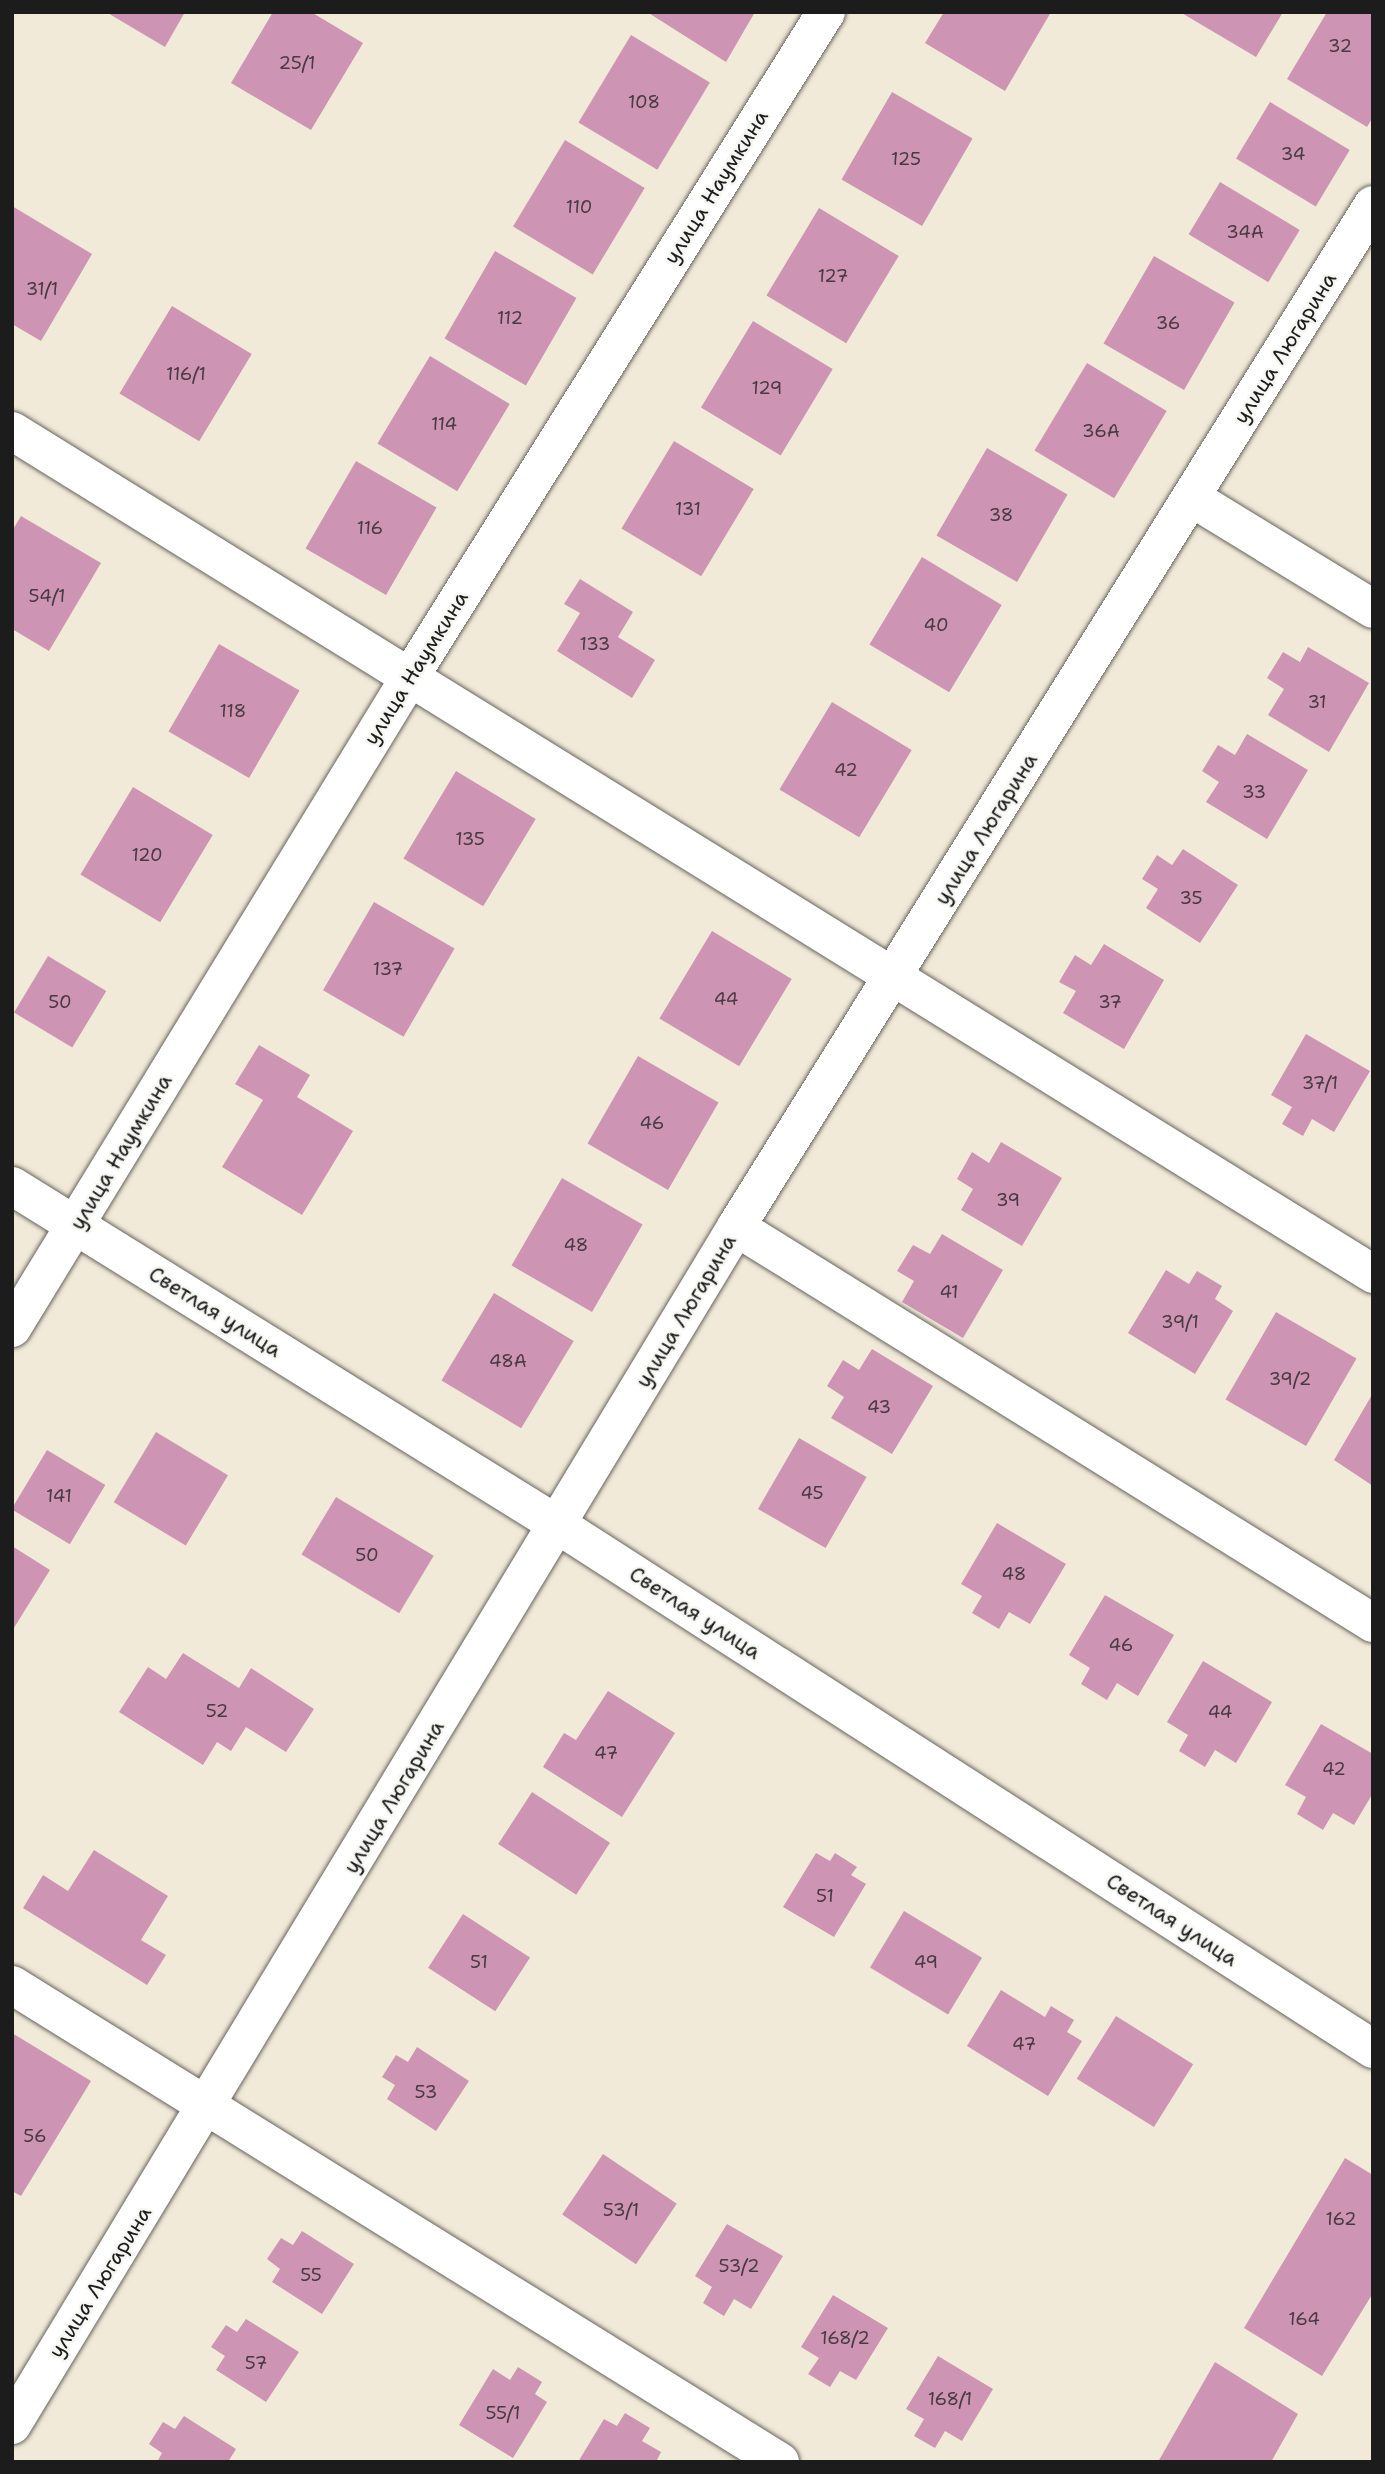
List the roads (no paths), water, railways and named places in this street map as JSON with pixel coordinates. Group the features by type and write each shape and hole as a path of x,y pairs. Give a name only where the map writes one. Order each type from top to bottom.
{"street":[{"name":"улица Наумкина","path":"12,1328 408,680 826,12"},
{"name":"улица Люгарина","path":"12,2425 206,2109 736,1227 1373,205"},
{"path":"12,431 408,680 1373,1274"},
{"path":"1192,498 1373,609"},
{"name":"Светлая улица","path":"12,1186 558,1525 1373,2049"},
{"path":"736,1227 1373,1623"},
{"path":"12,1985 206,2109 780,2462"}]}
